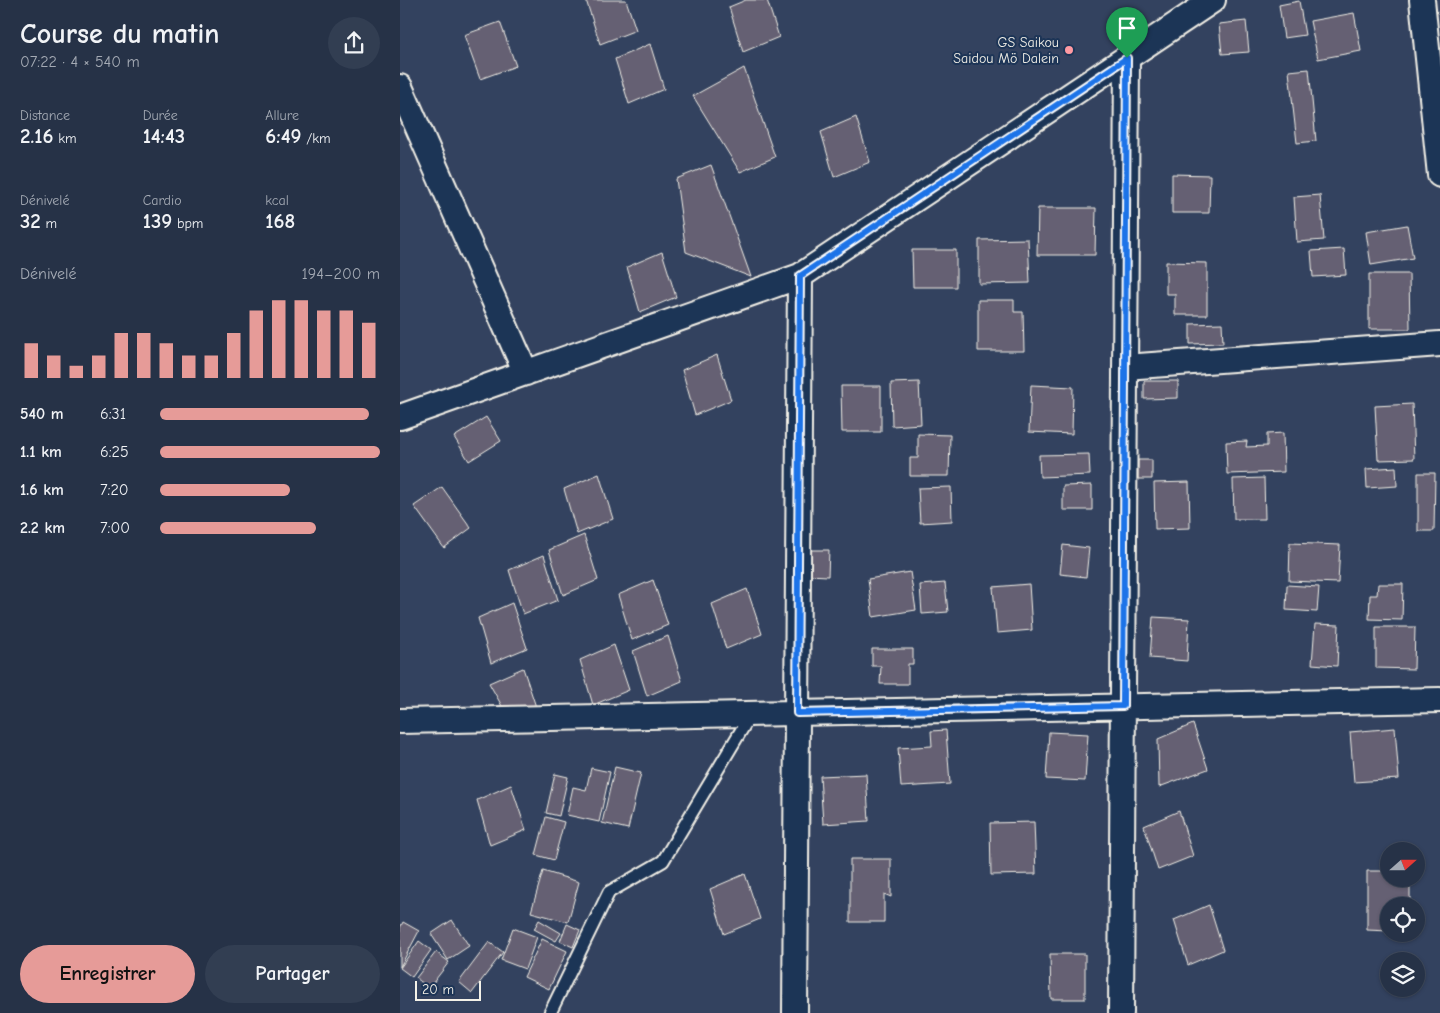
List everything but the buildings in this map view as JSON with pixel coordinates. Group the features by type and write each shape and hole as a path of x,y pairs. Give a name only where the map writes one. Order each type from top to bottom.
{"street":[{"path":"400,417 800,276 1127,58 1190,7 1213,0"},
{"path":"1426,15 1440,175"},
{"path":"1121,1013 1127,58"},
{"path":"400,87 526,373"},
{"path":"795,1013 800,276"},
{"path":"1125,367 1440,344"},
{"path":"400,721 1440,700"}],"lane":[{"path":"550,1013 609,892 663,861 751,714"}],"place":[{"name":"GS Saikou Saidou Mö Dalein","path":"1069,50"}],"route":[{"path":"1127,58 1123,706 797,713 800,276 1127,58"}]}
